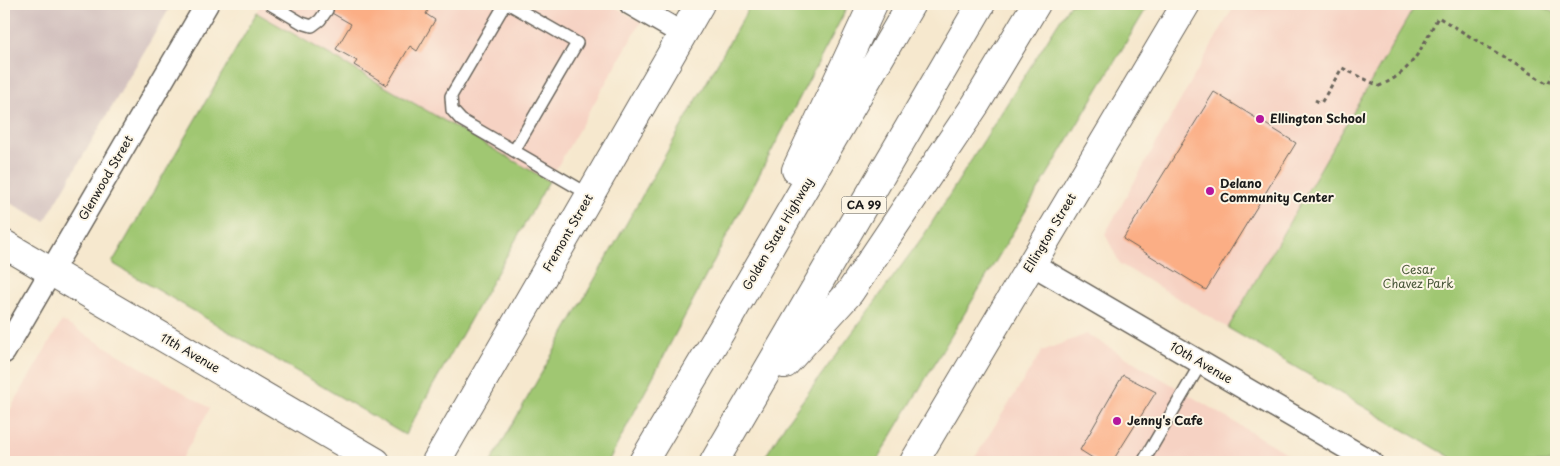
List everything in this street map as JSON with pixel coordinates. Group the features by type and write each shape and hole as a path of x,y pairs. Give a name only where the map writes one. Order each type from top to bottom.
{"main road":[{"name":"Fremont Street","path":"436,462 700,4"},
{"path":"727,321 873,4"},
{"name":"Golden State Highway","path":"643,462 911,4"},
{"name":"CA 99","path":"714,462 981,4"},
{"path":"747,406 850,292 976,104 1036,4"},
{"name":"Ellington Street","path":"914,462 1186,4"},
{"name":"11th Avenue","path":"4,244 376,462"}],"street":[{"name":"Glenwood Street","path":"4,352 207,4"},
{"path":"632,4 683,34"},
{"name":"10th Avenue","path":"1032,264 1201,363 1340,454 1371,462"}],"lane":[{"path":"270,4 302,23 312,26 320,20 327,10"},
{"path":"505,4 451,96 452,110 461,120 590,195"},
{"path":"509,4 576,43 514,151"},
{"path":"1143,462 1201,363"}],"path":[{"path":"1315,100 1321,103 1342,68 1379,86 1394,80 1412,64 1438,17 1548,84 1556,69"}],"shaded area":[{"path":"4,4 172,4 45,221 4,200"},
{"path":"262,4 610,4 641,22 549,181 257,13"},
{"name":"Ellington School","path":"1235,4 1416,4 1228,328 1120,264 1105,234"},
{"path":"62,321 210,408 180,462 4,462 4,420"},
{"path":"1087,334 1301,462 972,462 1042,351"}],"green space":[{"path":"751,4 849,4 608,462 491,462"},
{"path":"1070,4 1149,4 876,462 762,462 786,423 924,235"},
{"name":"Cesar Chavez Park","path":"1416,4 1538,4 1556,14 1556,462 1459,462 1228,328"},
{"path":"257,13 549,181 405,435 112,263"}],"building":[{"path":"316,4 422,4 429,8 426,14 435,20 417,51 410,46 387,85 354,65 357,61 336,49 351,24"},
{"name":"Delano Community Center","path":"1214,92 1296,143 1206,290 1123,239"},
{"name":"Jenny's Cafe","path":"1123,375 1156,392 1112,462 1099,462 1080,450"}],"place":[{"name":"Ellington School","path":"1260,119"},
{"name":"Delano Community Center","path":"1210,191"},
{"name":"Jenny's Cafe","path":"1117,421"}]}
